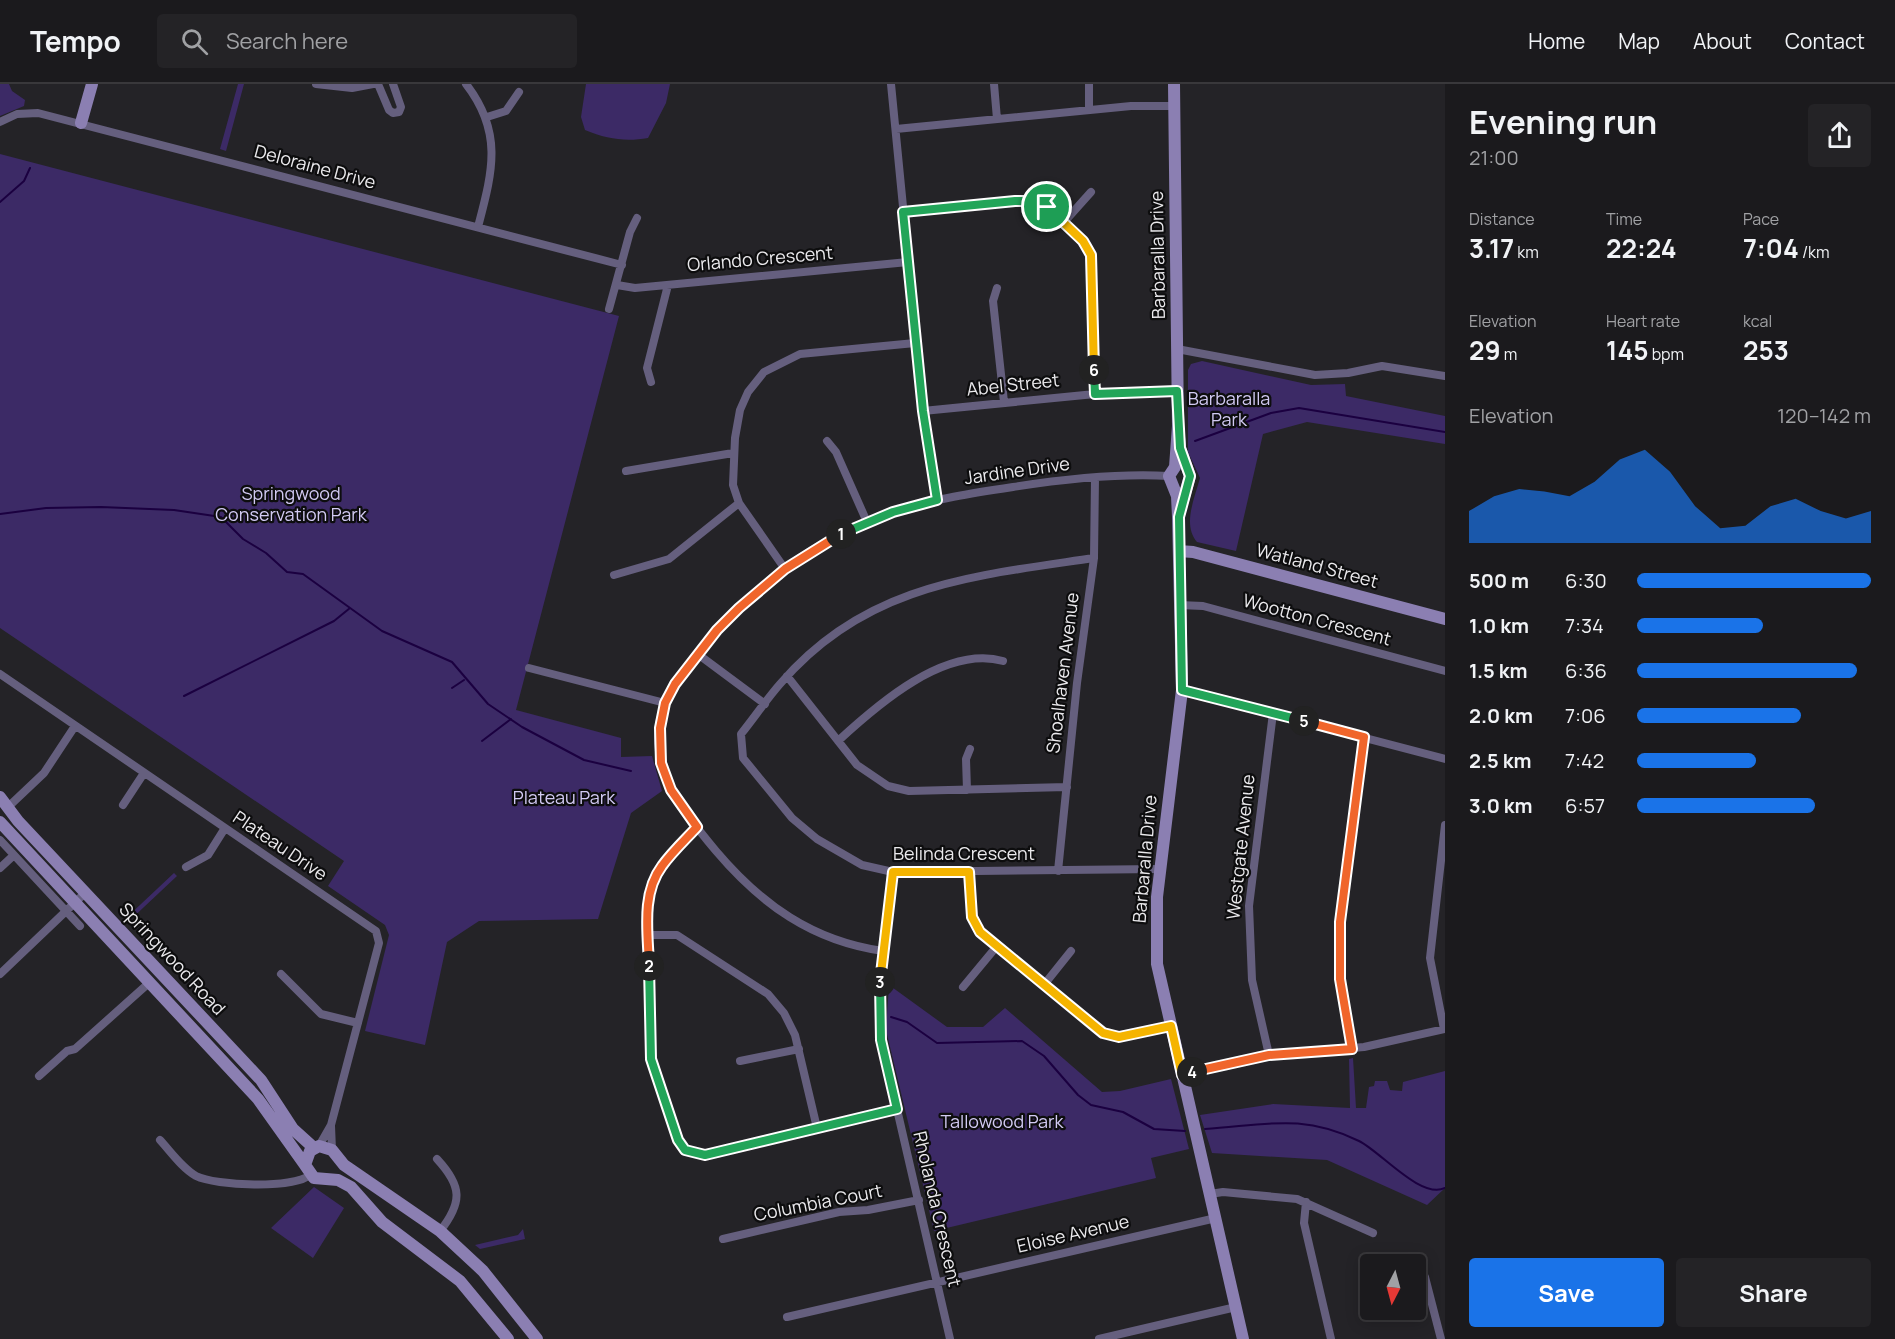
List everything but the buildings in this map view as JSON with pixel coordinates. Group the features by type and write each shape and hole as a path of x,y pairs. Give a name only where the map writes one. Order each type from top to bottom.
{"street":[{"path":"81,123 92,84"},
{"path":"316,84 352,88 373,84"},
{"path":"378,84 389,110 393,113 399,112 401,107 393,84"},
{"path":"466,84 487,117 493,159 478,227"},
{"path":"891,84 915,343 937,500"},
{"path":"994,84 997,119"},
{"path":"1089,84 1089,110"},
{"name":"Barbaralla Drive","path":"1174,84 1178,426 1175,473 1179,517 1182,690 1155,922 1157,964 1243,1339"},
{"path":"487,117 506,111 519,92"},
{"path":"896,129 1089,110 1174,106"},
{"name":"Deloraine Drive","path":"0,122 26,112 81,123 622,265"},
{"path":"1065,221 1091,192"},
{"path":"903,212 1031,201 1047,207 1065,221 1091,255 1095,394"},
{"path":"609,309 630,232 637,218"},
{"name":"Orlando Crescent","path":"616,285 634,288 908,262"},
{"path":"651,382 648,368 668,285"},
{"path":"997,288 993,301 1004,402"},
{"path":"785,569 739,503 733,485 733,453 740,410 748,392 764,372 779,362 800,354 915,343"},
{"path":"1177,349 1315,375 1348,373 1382,366 1445,376"},
{"name":"Abel Street","path":"923,411 1095,394 1177,391"},
{"path":"826,441 836,452 867,522"},
{"path":"627,471 733,453"},
{"name":"Barbaralla Drive","path":"1175,473 1190,476 1179,517"},
{"name":"Jardine Drive","path":"883,951 838,941 798,924 778,912 742,881 697,827 671,790 661,763 660,728 665,703 675,684 724,622 762,586 839,535 867,522 937,500 1074,478 1175,473"},
{"name":"Shoalhaven Avenue","path":"1058,871 1094,558 1095,478"},
{"path":"614,575 669,559 739,503"},
{"name":"Watland Street","path":"1179,551 1193,552 1445,619"},
{"name":"Belinda Crescent","path":"1094,558 966,577 892,600 857,619 825,642 787,676 741,734 743,758 792,818 817,839 862,865 893,872 1160,869"},
{"name":"Wootton Crescent","path":"1179,605 1203,606 1445,671"},
{"path":"699,655 765,704"},
{"path":"838,741 881,702 913,682 964,661 987,656 1003,661"},
{"path":"530,668 665,703"},
{"name":"Plateau Drive","path":"0,674 376,931 379,944 331,1125 317,1147"},
{"path":"787,676 857,765 888,786 909,791 1066,787"},
{"path":"1182,690 1445,759"},
{"name":"Westgate Avenue","path":"1269,1055 1252,980 1249,906 1273,713"},
{"path":"4,803 44,773 75,726"},
{"path":"1352,1049 1340,979 1340,922 1364,737"},
{"path":"967,790 966,759 970,749"},
{"path":"123,804 144,772"},
{"name":"Springwood Road","path":"4,803 261,1080 293,1129 317,1147"},
{"name":"Springwood Road","path":"0,822 71,906 80,926"},
{"path":"1182,1075 1269,1055 1352,1049 1445,1029 1430,958 1445,825"},
{"path":"697,827 661,866 652,884 647,905 651,1059 678,1140 685,1150 705,1155 897,1109"},
{"path":"186,867 208,855 225,828"},
{"name":"Springwood Road","path":"0,840 150,982 265,1106 307,1170"},
{"path":"0,868 14,855"},
{"name":"Rholanda Crescent","path":"893,872 883,951 879,1023 950,1339"},
{"path":"969,872 972,917 980,932 1103,1033 1125,1036 1171,1026"},
{"path":"0,974 85,892"},
{"path":"648,935 677,935 768,994 784,1013 799,1049 817,1128"},
{"path":"963,987 997,946"},
{"path":"1043,986 1071,951"},
{"path":"280,974 321,1014 358,1023"},
{"path":"39,1076 67,1051 75,1049 150,982"},
{"path":"741,1061 799,1049"},
{"name":"Plateau Drive","path":"331,1125 334,1153"},
{"path":"160,1140 189,1172 207,1179 277,1186 297,1182 307,1170 307,1155 317,1147 334,1153 375,1188 440,1231 483,1271 537,1339"},
{"path":"325,1179 337,1168 334,1153"},
{"path":"437,1159 453,1176 456,1194 454,1213 440,1231"},
{"path":"307,1170 325,1179 338,1180 351,1187 382,1222 450,1271 474,1294 508,1339"},
{"path":"1210,1194 1222,1192 1297,1199 1373,1233"},
{"name":"Columbia Court","path":"723,1239 839,1212 868,1210 919,1200"},
{"path":"1306,1202 1304,1223 1331,1339"},
{"name":"Eloise Avenue","path":"787,1317 1216,1218"},
{"path":"1426,1280 1441,1339"},
{"path":"1099,1339 1236,1307"}],"green space":[{"path":"0,84 9,84 12,91 25,100 24,106 0,116"},
{"path":"238,84 244,84 226,151 220,149"},
{"path":"586,84 670,84 666,103 648,138 624,140 601,136 585,130 581,117"},
{"name":"Springwood Conservation Park","path":"0,154 619,316 516,710 621,738 621,757 652,756 662,791 631,813 598,919 479,921 447,942 425,1045 365,1031 389,935 385,925 328,886 344,861 0,628"},
{"name":"Barbaralla Park","path":"1202,361 1311,385 1345,384 1346,396 1445,416 1445,444 1307,422 1263,434 1236,551 1197,542 1190,528 1190,519 1200,478 1188,452 1188,370 1191,364"},
{"path":"174,873 177,876 127,923 124,920"},
{"name":"Tallowood Park","path":"889,985 947,1027 983,1027 1005,1008 1102,1092 1120,1091 1171,1079 1189,1149 1151,1158 1156,1178 934,1231 886,1030"},
{"path":"1353,1058 1356,1108 1366,1108 1369,1087 1374,1086 1375,1081 1387,1081 1390,1090 1402,1091 1403,1082 1445,1071 1445,1188 1427,1205 1327,1160 1212,1153 1200,1115 1273,1104 1350,1108 1349,1059"},
{"path":"314,1187 344,1208 313,1258 271,1228"},
{"path":"523,1229 525,1239 480,1249 475,1245 518,1235"}],"waterway":[{"path":"0,202 24,181 30,168"},
{"path":"1195,441 1271,413 1299,408 1445,432"},
{"path":"0,514 46,508 101,507 174,510 221,517 243,539 266,553 287,572 303,574 382,631 452,662 488,704 522,727 584,760 631,771"},
{"path":"184,696 334,621 350,608"},
{"path":"452,688 464,680"},
{"path":"482,741 511,719"},
{"path":"891,1017 907,1022 937,1043 1022,1041 1044,1056 1078,1095 1091,1105 1123,1112 1154,1129 1185,1131"},
{"path":"1205,1129 1284,1123 1319,1127 1339,1132 1368,1146 1401,1173 1424,1187 1435,1190 1445,1188"}],"route":[{"path":"1015,201 1031,201 1047,207 1065,221 1083,241 1091,255 1095,394 1177,391 1180,448 1190,476 1183,494 1179,517 1182,690 1364,737 1340,922 1340,979 1352,1049 1269,1055 1182,1075 1171,1026 1119,1037 1094,1029 980,932 972,917 969,872 893,872 879,986 879,1023 897,1109 705,1155 685,1150 678,1140 651,1059 647,905 652,884 661,866 697,827 671,790 661,763 660,728 665,703 675,684 717,630 762,586 813,550 839,535 893,512 937,500 923,411 903,212 1015,201"}],"park label":[{"name":"Plateau Park","path":"564,798"}]}
